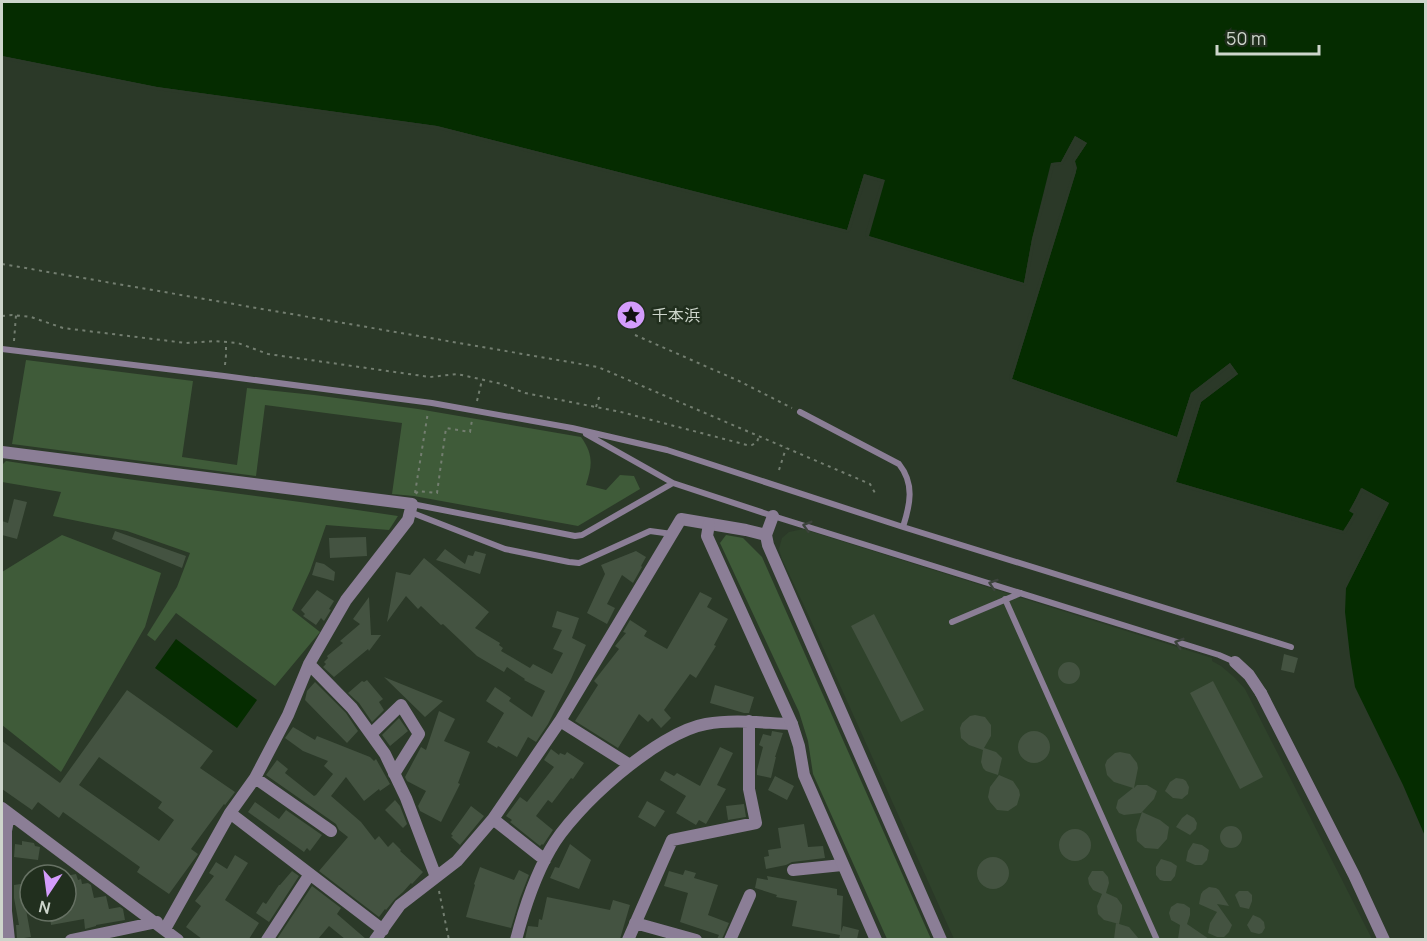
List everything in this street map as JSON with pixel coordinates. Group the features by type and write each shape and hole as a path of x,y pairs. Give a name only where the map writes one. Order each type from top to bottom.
{"street":[{"path":"2,452 411,508 408,520 346,600 309,664 288,715 255,778 230,813 169,933"},
{"path":"773,516 766,535 768,545 941,939"},
{"path":"230,813 310,874 379,935 400,904 457,861 493,819 560,722 681,519 766,535"},
{"path":"709,524 707,536 792,724 804,775 876,939"},
{"path":"1235,662 1249,675 1261,693 1384,939"},
{"path":"309,664 352,708 385,754 406,798 436,877"},
{"path":"371,734 401,705 419,735 394,774"},
{"path":"516,939 529,895 550,849 577,812 630,765 679,732 705,724 749,721 792,724"},
{"path":"628,939 672,840 756,823 749,789 749,721"},
{"path":"560,722 630,765"},
{"path":"255,778 331,831"},
{"path":"5,811 169,933"},
{"path":"5,811 4,911 9,939"},
{"path":"493,819 545,860"},
{"path":"793,870 842,865"},
{"path":"267,939 310,874"},
{"path":"730,939 750,895"},
{"path":"635,923 696,939"},
{"path":"71,939 169,933"}],"lane":[{"path":"2,349 429,403 572,428 667,450 903,527 1291,647"},
{"path":"800,412 898,464 904,470 911,497 903,527"},
{"path":"572,428 595,438 673,483 1219,655 1235,662"},
{"path":"411,508 575,536 582,535 673,483"},
{"path":"411,508 505,549 579,563 650,531 672,534"},
{"path":"952,622 1021,593"},
{"path":"1005,599 1157,939"}],"path":[{"path":"2,264 598,368 870,484 875,493"},
{"path":"2,315 31,317 74,329 186,343 226,342 245,345 268,354 429,377 457,374 502,384 532,395 596,407 747,445 757,442 759,436"},
{"path":"14,341 16,315"},
{"path":"635,335 739,381 800,412"},
{"path":"224,368 226,342"},
{"path":"477,401 482,379"},
{"path":"596,407 600,394"},
{"path":"429,403 414,496 418,491 437,492 446,428 470,432 473,418"},
{"path":"779,470 786,448"},
{"path":"436,877 449,939"}],"shaded area":[{"path":"2,2 1425,2 1425,836 1355,687 1345,612 1346,588 1389,503 1361,488 1350,511 1354,513 1344,531 1176,482 1201,402 1238,374 1230,363 1191,393 1177,437 1012,379 1077,168 1075,161 1087,143 1075,136 1061,162 1051,163 1032,239 1024,283 868,236 884,180 864,174 847,230 437,126 157,87 2,56"},
{"path":"26,360 193,381 182,457 237,465 247,388 418,409 581,437 588,449 591,461 586,485 606,490 620,475 634,476 640,489 578,526 392,494 402,423 265,405 256,476 12,444"},
{"path":"6,461 398,516 389,530 326,525 310,571 292,610 320,632 275,686 176,613 155,641 147,635 177,587 190,553 127,531 53,516 61,492 2,482 2,465"},
{"path":"803,529 1212,658 1212,661 1234,677 1245,689 1372,939 954,939 782,559 779,549 782,538 789,532"},
{"path":"62,535 161,573 145,627 61,772 2,725 2,572"},
{"path":"726,535 743,538 762,557 931,939 887,939 813,774 808,741 799,712 720,543"},
{"path":"176,639 257,700 237,728 155,668"}],"pier":[{"path":"2,56 157,87 437,126 847,230 864,174 885,180 869,236 1024,283 1032,239 1052,163 1061,162 1075,136 1087,143 1075,161 1076,172 1012,379 1177,437 1191,393 1230,363 1238,374 1201,402 1176,482 1343,531 1354,514 1349,511 1362,488 1389,503 1346,588 1344,587 1385,504 1363,492 1353,510 1357,514 1346,533 1343,534 1173,484 1198,401 1234,374 1229,367 1194,395 1180,438 1177,440 1010,381 1009,378 1074,168 1072,161 1083,144 1076,140 1063,164 1054,166 1035,239 1027,284 1024,286 867,238 865,235 881,182 866,178 850,231 847,233 437,129 157,90 2,59"}],"building":[{"path":"14,499 27,502 17,539 2,535 2,521 8,523"},
{"path":"115,531 186,556 182,568 112,539"},
{"path":"366,537 367,556 330,558 329,538"},
{"path":"445,549 465,564 468,555 473,556 475,551 486,554 480,574 436,560"},
{"path":"636,551 646,557 633,583 622,575 607,604 615,608 607,624 587,613 605,574 601,565"},
{"path":"424,558 489,612 475,628 500,643 499,645 503,648 501,651 530,668 533,664 552,674 563,653 553,649 562,630 552,627 557,611 579,618 572,638 586,645 571,679 536,742 528,737 517,757 487,742 504,713 486,701 495,687 511,698 509,701 532,717 545,691 524,680 507,667 504,672 477,656 443,624 441,625 421,606 418,609 406,596 387,622 396,572 410,575"},
{"path":"316,562 324,564 335,572 334,581 312,575"},
{"path":"317,590 334,601 324,621 321,618 316,625 303,616 305,614 301,610"},
{"path":"700,592 712,598 707,607 728,619 714,645 716,646 696,678 690,674 664,710 671,718 661,728 652,718 648,722 639,714 618,748 575,721 598,685 594,681 619,649 615,646 626,633 623,632 630,620 647,631 644,636 667,649"},
{"path":"369,597 371,635 381,635 369,651 368,649 334,677 323,667 326,664 324,662 327,656 343,643 340,641 360,624 353,619"},
{"path":"874,614 924,710 901,722 851,626"},
{"path":"1284,654 1298,658 1294,673 1281,670"},
{"path":"1069,662 1079,669 1080,673 1073,683 1069,684 1059,677 1058,673 1065,663"},
{"path":"384,677 443,701 425,717"},
{"path":"367,680 383,699 379,702 384,710 372,722 359,703 348,693 362,681"},
{"path":"1213,681 1263,777 1240,789 1190,693"},
{"path":"315,682 346,713 358,731 347,743 305,700 307,691"},
{"path":"715,685 754,697 749,713 710,703"},
{"path":"127,690 213,751 200,768 235,792 191,849 198,854 169,894 137,872 140,867 63,812 59,818 38,802 32,810 2,789 2,741 60,783","holes":["99,757 162,802 158,808 174,820 159,841 79,785"]},
{"path":"439,711 455,719 444,741 470,752 458,783 460,784 441,822 420,811 418,806 426,791 407,781 405,777 421,747 426,750"},
{"path":"975,715 985,717 991,725 991,736 984,748 996,752 1002,758 998,775 983,768 981,762 983,750 969,745 961,738 962,723"},
{"path":"399,718 408,731 390,746 382,735"},
{"path":"293,727 315,740 317,736 370,757 374,761 376,759 390,784 380,791 379,789 364,801 346,777 331,796 361,822 375,840 379,836 388,847 393,842 423,872 379,917 319,871 348,837 339,830 336,824 266,775 277,760 288,769 285,773 314,796 333,774 324,766 328,761 303,751 285,738"},
{"path":"772,731 783,733 771,778 757,775 757,770 763,747 759,745 763,734 771,736"},
{"path":"1034,731 1045,736 1050,747 1045,758 1034,763 1023,758 1018,747 1023,736"},
{"path":"720,747 733,753 717,785 726,789 706,824 699,820 696,825 676,813 686,796 660,780 665,771 674,776 677,773 700,786"},
{"path":"551,749 559,755 560,753 565,755 567,752 584,763 552,803 548,800 536,816 553,830 540,846 510,822 512,820 506,816 520,797 527,802 554,767 544,760"},
{"path":"1120,752 1130,754 1137,763 1134,788 1137,785 1147,785 1157,791 1154,799 1141,813 1124,815 1116,808 1118,800 1133,788 1114,782 1107,775 1105,765 1107,760"},
{"path":"999,775 1013,781 1019,790 1017,805 1008,811 997,810 988,797 990,787"},
{"path":"775,776 794,786 787,800 768,790"},
{"path":"1176,778 1186,781 1189,787 1188,794 1182,799 1173,798 1165,791 1170,782"},
{"path":"395,800 407,824 403,828 385,810"},
{"path":"647,801 665,811 655,827 638,817"},
{"path":"255,802 279,819 286,810 322,835 310,851 307,848 304,852 248,812"},
{"path":"744,804 746,817 728,820 726,806"},
{"path":"471,806 484,816 460,845 451,837 453,836 451,834"},
{"path":"1142,812 1169,827 1167,839 1158,849 1145,848 1137,841 1136,830"},
{"path":"1187,814 1197,823 1196,829 1190,835 1176,827"},
{"path":"804,824 808,847 823,846 825,858 792,862 766,869 764,857 769,856 768,850 781,848 778,828"},
{"path":"1231,826 1241,833 1242,837 1235,847 1231,848 1221,841 1220,837 1227,827"},
{"path":"1075,829 1086,834 1091,845 1086,856 1075,861 1064,856 1059,845 1064,834"},
{"path":"22,841 34,843 35,846 40,847 38,860 14,857 15,844 22,845"},
{"path":"1193,843 1209,850 1207,860 1202,865 1186,861"},
{"path":"570,844 591,860 579,889 550,878 555,867 559,868"},
{"path":"235,855 248,863 225,900 259,923 249,939 202,939 186,927 201,906 195,901 214,876 209,873 216,862 227,869"},
{"path":"993,857 1004,862 1009,873 1004,884 993,889 982,884 977,873 982,862"},
{"path":"1161,859 1177,866 1175,876 1171,881 1160,880 1156,875 1156,867"},
{"path":"480,867 514,880 519,870 529,875 511,928 466,917"},
{"path":"685,870 696,873 694,878 718,885 708,915 729,923 722,939 717,939 719,935 680,922 688,893 664,886 669,871 683,875"},
{"path":"292,871 299,876 269,922 256,913 263,902 266,904"},
{"path":"1092,871 1103,871 1108,877 1106,893 1117,898 1122,905 1119,924 1104,920 1098,914 1097,906 1102,894 1093,890 1089,884 1088,878"},
{"path":"767,876 837,889 837,895 843,896 841,932 843,926 859,930 857,939 839,939 840,935 792,926 797,901 776,897 777,895 755,888 757,878 768,880"},
{"path":"81,879 82,884 91,885 94,898 106,896 109,909 120,907 123,909 125,920 85,929 84,919 78,920 78,880"},
{"path":"18,884 18,920 14,898 14,885"},
{"path":"312,886 341,908 337,914 366,939 345,939 329,926 318,939 277,939"},
{"path":"1209,887 1219,890 1229,906 1217,904 1232,925 1224,937 1208,933 1210,923 1217,912 1199,904 1201,894"},
{"path":"1239,891 1248,891 1252,895 1249,909 1240,907 1235,895"},
{"path":"547,897 610,910 613,900 630,905 620,939 525,939 528,926 538,927 539,919 542,920"},
{"path":"1177,903 1190,908 1187,924 1209,939 1178,939 1180,925 1171,920 1169,913 1171,907"},
{"path":"1253,915 1264,922 1265,928 1262,933 1251,932 1247,925"},
{"path":"19,923 28,923 31,937 17,939 16,925 19,925"},
{"path":"1116,923 1129,927 1139,939 1114,939"}],"place":[{"name":"千本浜","path":"631,315"}]}
